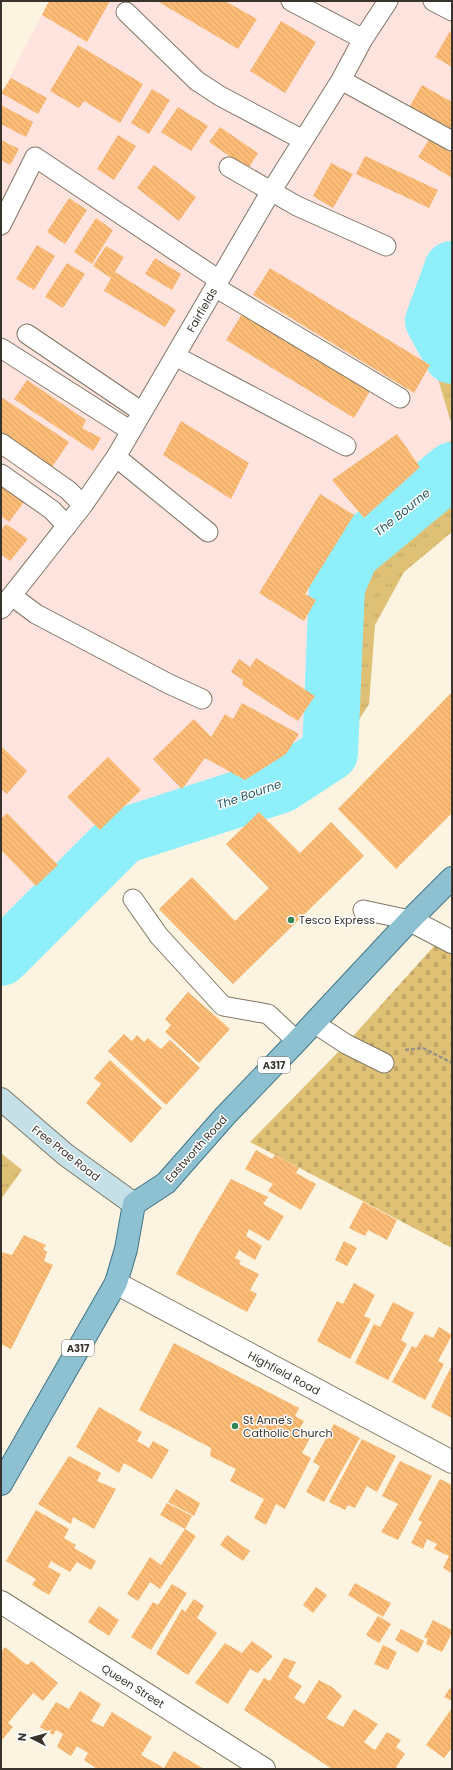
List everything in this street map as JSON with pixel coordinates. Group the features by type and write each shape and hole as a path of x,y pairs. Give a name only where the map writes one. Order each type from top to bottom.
{"main road":[{"name":"Eastworth Road","path":"134,1204 166,1183 225,1116 410,920 452,878"},
{"name":"A317","path":"1,1484 116,1283 126,1249 134,1204"}],"street":[{"path":"410,920 452,942"},
{"name":"Free Prae Road","path":"1,1099 66,1155 134,1204"},
{"name":"Highfield Road","path":"116,1283 452,1462"},
{"name":"Queen Street","path":"1,1602 264,1769"}],"lane":[{"path":"291,1 363,39"},
{"name":"Fairfields","path":"5,601 67,526 116,457 217,283 340,80 363,39 388,1"},
{"path":"433,1 452,11"},
{"path":"126,12 197,81 220,96 303,140"},
{"path":"340,80 452,141"},
{"path":"1,225 35,157 217,283 400,398"},
{"path":"229,167 297,206 386,246"},
{"path":"27,334 142,412"},
{"path":"1,348 131,431"},
{"path":"175,356 346,446"},
{"path":"1,443 68,490 83,505"},
{"path":"116,457 208,532"},
{"path":"1,474 52,510 67,526"},
{"path":"5,601 36,614 169,684 202,698"},
{"path":"133,899 159,936 223,1006 268,1014 297,1041"},
{"path":"363,910 410,920"},
{"path":"314,1023 346,1044 384,1063"}],"path":[{"path":"384,1063 406,1049 423,1048 452,1063"}],"shaded area":[{"path":"49,1 452,1 452,254 419,292 435,369 452,426 452,439 336,544 310,727 299,755 245,780 140,816 99,838 1,938 1,94"}],"green space":[{"path":"452,254 452,426 435,369 419,292"},
{"path":"452,439 452,532 404,572 375,625 369,704 318,784 310,727 336,544"},
{"path":"435,945 452,954 452,1248 250,1142 346,1044"},
{"path":"1,1153 22,1170 1,1199"}],"building":[{"path":"49,1 110,1 87,42 42,15"},
{"path":"157,1 225,1 257,19 238,49"},
{"path":"281,21 316,42 285,93 250,71"},
{"path":"450,31 452,32 452,67 435,57"},
{"path":"78,45 143,84 120,123 84,101 79,108 50,91"},
{"path":"11,78 47,98 38,114 1,93"},
{"path":"422,85 452,102 452,130 410,106"},
{"path":"152,89 170,100 149,134 131,123"},
{"path":"1,105 33,122 26,137 1,124"},
{"path":"178,107 208,126 191,151 161,132"},
{"path":"220,127 258,153 248,169 209,142"},
{"path":"118,135 136,146 114,180 97,169"},
{"path":"430,138 452,151 452,178 418,157"},
{"path":"1,140 19,149 10,165 1,160"},
{"path":"365,156 438,190 429,208 356,174"},
{"path":"331,163 353,174 333,208 313,196"},
{"path":"154,165 196,197 179,221 137,188"},
{"path":"69,198 87,210 65,244 47,232"},
{"path":"96,218 113,230 92,264 74,252"},
{"path":"37,245 55,256 34,290 16,279"},
{"path":"106,246 124,257 115,272 176,310 165,327 104,291 111,278 93,266"},
{"path":"155,258 181,274 172,290 145,274"},
{"path":"67,263 85,274 63,308 45,297"},
{"path":"270,268 430,365 414,393 253,295"},
{"path":"242,314 370,391 354,418 226,340"},
{"path":"27,380 86,420 82,428 101,438 93,451 14,399"},
{"path":"1,397 69,442 50,470 1,436"},
{"path":"181,421 249,463 231,499 163,455"},
{"path":"397,434 420,467 364,518 332,480"},
{"path":"1,485 24,502 9,522 1,516"},
{"path":"320,494 354,515 305,594 316,600 304,621 259,593"},
{"path":"6,524 28,539 10,561 1,554 1,530"},
{"path":"256,658 315,696 298,721 242,685 243,680 231,672 239,659 250,667"},
{"path":"452,692 452,813 396,869 338,809"},
{"path":"242,703 299,734 286,754 245,780 205,758 182,789 153,759 194,719 211,737 225,714 233,719"},
{"path":"1,746 27,771 7,794 1,789"},
{"path":"108,757 141,790 100,830 67,797"},
{"path":"259,812 300,853 331,822 364,856 233,984 159,909 192,877 235,921 269,888 226,844"},
{"path":"7,813 58,865 36,886 1,850 1,819"},
{"path":"188,992 230,1029 199,1063 165,1032 171,1025 165,1019"},
{"path":"124,1034 132,1041 137,1035 144,1042 148,1038 161,1049 170,1040 200,1068 166,1105 108,1051"},
{"path":"110,1060 162,1108 131,1143 86,1103 101,1084 94,1078"},
{"path":"256,1150 272,1159 275,1155 299,1168 296,1173 316,1184 301,1210 268,1191 273,1184 245,1169"},
{"path":"231,1179 268,1197 263,1204 284,1216 269,1241 249,1229 246,1236 262,1246 255,1260 239,1250 235,1258 241,1261 239,1264 259,1274 250,1290 257,1294 247,1312 176,1274 196,1237"},
{"path":"363,1202 397,1220 387,1240 368,1230 365,1236 349,1228"},
{"path":"24,1235 46,1245 43,1249 47,1252 44,1261 53,1265 11,1349 1,1344 1,1252 12,1255"},
{"path":"344,1241 357,1248 347,1266 335,1260"},
{"path":"354,1283 375,1295 364,1316 371,1319 350,1359 317,1341 337,1301 343,1304"},
{"path":"393,1302 414,1313 401,1340 407,1344 388,1380 355,1363 374,1324 380,1327"},
{"path":"439,1327 452,1335 438,1361 444,1364 425,1400 392,1382 412,1346 416,1348 425,1334 433,1338"},
{"name":"St Anne's Catholic Church","path":"174,1343 299,1408 295,1416 304,1421 299,1430 311,1436 302,1453 311,1458 285,1509 276,1504 266,1525 254,1518 264,1499 230,1481 236,1469 210,1456 211,1448 139,1410"},
{"path":"452,1365 452,1418 431,1407"},
{"path":"99,1407 142,1432 137,1441 149,1448 153,1441 169,1450 152,1479 124,1463 119,1473 76,1447"},
{"path":"334,1424 360,1438 324,1502 306,1492 320,1466 313,1462"},
{"path":"362,1439 396,1456 377,1492 367,1486 355,1508 348,1505 345,1510 329,1502"},
{"path":"69,1456 101,1473 97,1481 116,1489 94,1529 73,1517 71,1524 38,1504"},
{"path":"400,1461 432,1476 398,1540 381,1532 398,1504 382,1496"},
{"path":"440,1479 452,1485 452,1573 443,1568 449,1556 434,1549 437,1544 427,1539 423,1549 411,1543 422,1522 418,1520"},
{"path":"176,1489 200,1503 194,1516 168,1502"},
{"path":"167,1503 192,1516 185,1529 160,1515"},
{"path":"36,1510 69,1529 64,1538 76,1545 74,1548 96,1561 91,1570 77,1562 70,1572 51,1561 48,1567 61,1574 49,1595 32,1585 36,1579 6,1561"},
{"path":"185,1529 196,1536 160,1589 150,1582 138,1601 127,1594 150,1557 161,1565"},
{"path":"227,1535 250,1551 243,1561 220,1545"},
{"path":"355,1583 391,1603 383,1617 348,1595"},
{"path":"172,1584 187,1593 151,1650 131,1637 153,1602 158,1605"},
{"path":"316,1587 327,1595 313,1613 303,1605"},
{"path":"194,1599 204,1606 197,1618 217,1633 188,1675 156,1654 182,1609 185,1612"},
{"path":"99,1606 119,1620 109,1636 88,1622"},
{"path":"378,1616 391,1624 379,1643 366,1635"},
{"path":"433,1620 452,1630 452,1633 442,1652 426,1644 428,1639 424,1637"},
{"path":"401,1629 424,1641 418,1653 395,1640"},
{"path":"252,1641 273,1656 258,1673 250,1669 228,1704 195,1683 225,1643 242,1653"},
{"path":"383,1645 397,1652 388,1670 374,1664"},
{"path":"5,1647 27,1665 32,1661 58,1683 43,1701 33,1693 8,1723 13,1727 1,1741 1,1652"},
{"path":"284,1658 296,1662 288,1677 302,1686 294,1698 304,1704 319,1680 332,1687 342,1696 326,1718 343,1727 354,1709 378,1724 364,1742 375,1750 387,1732 401,1740 396,1747 405,1754 396,1767 399,1769 332,1769 244,1710 264,1678 270,1681"},
{"path":"450,1688 452,1689 452,1701 444,1697"},
{"path":"80,1691 101,1704 91,1721 103,1727 112,1712 152,1737 141,1755 164,1768 174,1751 204,1769 97,1769 84,1760 88,1753 77,1746 71,1756 57,1747 63,1734 56,1730 53,1735 40,1727 56,1702 69,1709"},
{"path":"452,1708 452,1748 444,1758 426,1745"}],"waterway":[{"name":"The Bourne","path":"452,269 433,321 452,356"},
{"name":"The Bourne","path":"1,958 123,836 281,785 330,753 337,587 351,554 452,470"}],"place":[{"name":"Tesco Express","path":"291,920"},
{"name":"St Anne's Catholic Church","path":"235,1426"}]}
